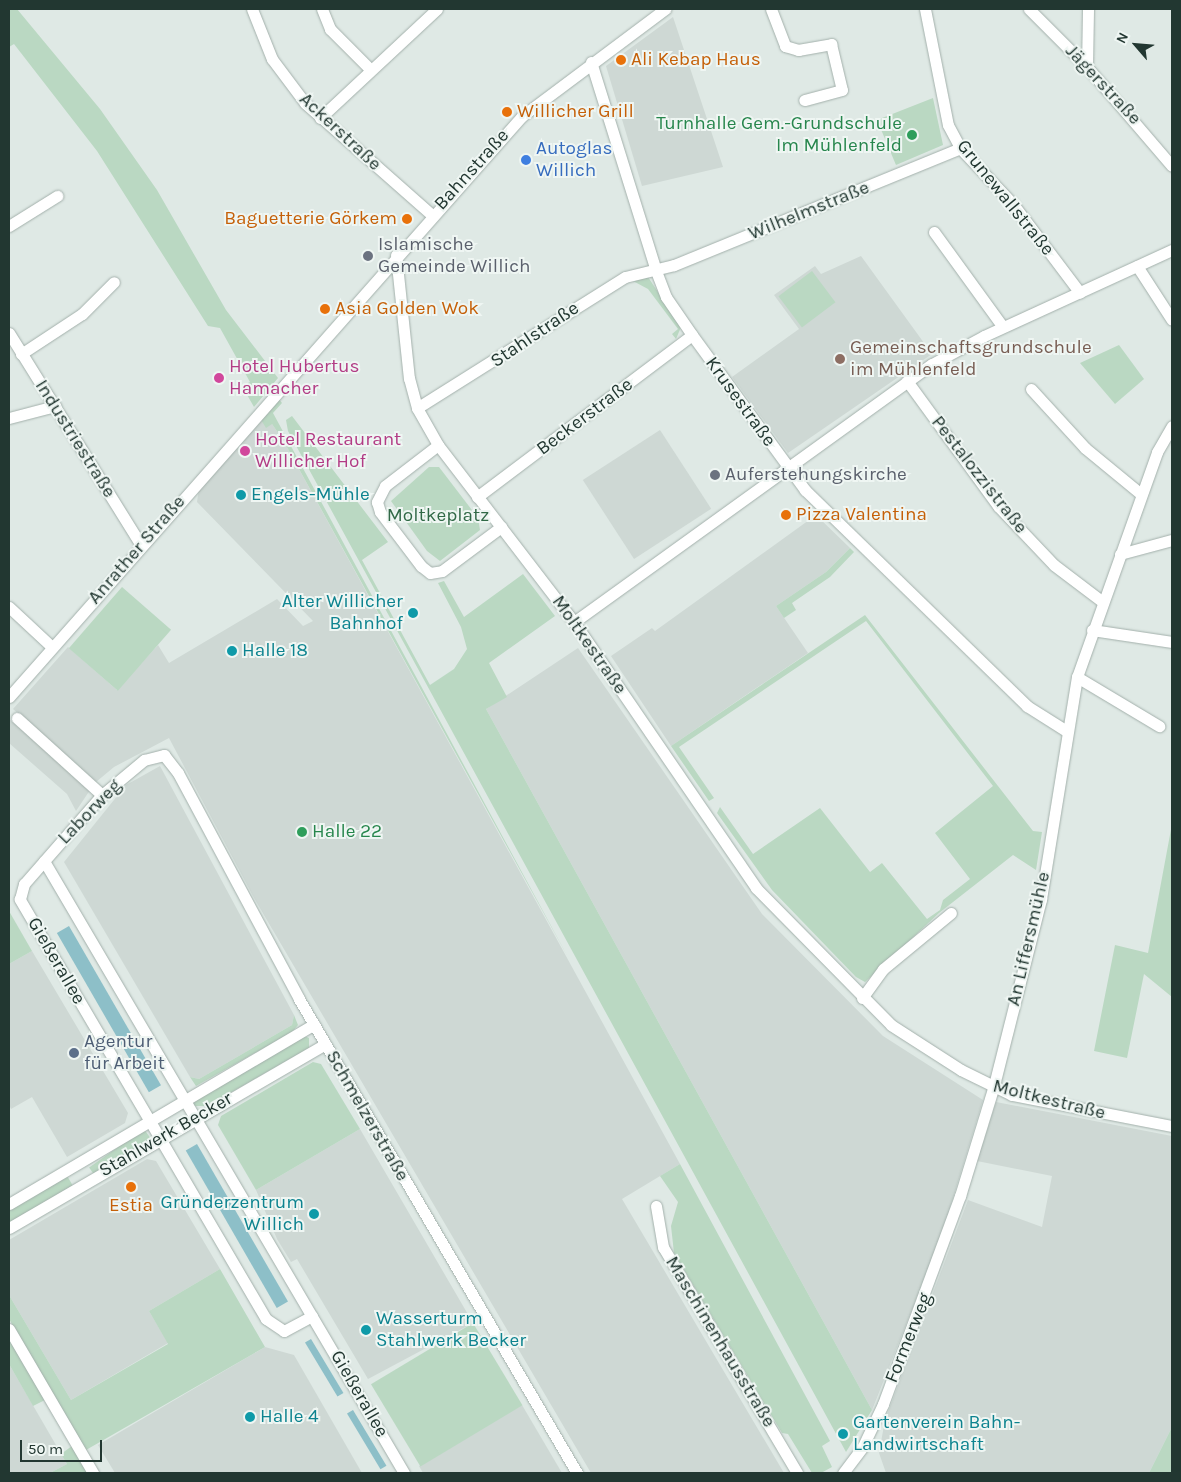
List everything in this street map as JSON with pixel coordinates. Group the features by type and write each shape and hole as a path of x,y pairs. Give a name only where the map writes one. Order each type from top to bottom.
{"street":[{"name":"Ackerstraße","path":"252,9 272,58 320,118 432,215"},
{"path":"322,9 330,29 370,70"},
{"path":"320,118 437,9"},
{"name":"Bahnstraße","path":"265,404 522,116 591,62 665,9"},
{"path":"771,9 785,46 798,50 831,44 842,90 804,100"},
{"name":"Grunewallstraße","path":"925,9 948,125 960,148 1013,204 1080,293"},
{"name":"Jägerstraße","path":"1029,9 1087,67 1172,166"},
{"path":"1087,67 1088,9"},
{"name":"Krusestraße","path":"591,62 656,271 666,297 692,335 789,468 857,544 1027,706 1066,730"},
{"name":"Wilhelmstraße","path":"656,271 960,148"},
{"path":"9,226 57,196"},
{"path":"934,232 1003,327"},
{"path":"574,622 907,381 1003,327 1172,250"},
{"name":"Moltkestraße","path":"396,255 408,378 417,408 438,444 574,622 756,888 862,998 891,1025 993,1089 1172,1126"},
{"path":"1137,266 1172,320"},
{"name":"Stahlstraße","path":"417,408 471,378 604,288 645,270 656,271"},
{"path":"21,354 82,314 114,282"},
{"name":"Industriestraße","path":"9,333 141,545"},
{"name":"Beckerstraße","path":"478,497 692,335"},
{"name":"Pestalozzistraße","path":"907,381 998,506 1054,565 1102,602"},
{"path":"1031,389 1085,448 1141,494"},
{"name":"Anrather Straße","path":"9,697 265,404"},
{"path":"9,418 54,406"},
{"name":"An Liffersmühle","path":"960,1196 993,1089 1041,899 1066,730 1077,677 1141,494 1161,442 1172,426"},
{"path":"438,444 383,489 377,502 380,512 421,566 433,573 501,527"},
{"path":"1120,554 1172,540"},
{"path":"9,607 52,647"},
{"path":"1092,630 1172,642"},
{"path":"1077,677 1159,726"},
{"path":"17,718 102,794"},
{"name":"Laborweg","path":"44,860 102,794 144,760 164,755"},
{"name":"Schmelzerstraße","path":"164,755 325,1044 577,1473"},
{"name":"Gießerallee","path":"312,1316 284,1331 266,1319 149,1120 19,894 44,860 186,1098 404,1473"},
{"path":"862,998 883,969 951,912"},
{"name":"Stahlwerk Becker","path":"9,1204 314,1024"},
{"name":"Stahlwerk Becker","path":"9,1228 160,1138 325,1044"},
{"name":"Formerweg","path":"843,1473 863,1446 886,1396 960,1196"},
{"name":"Maschinenhausstraße","path":"656,1206 663,1247 797,1473"},
{"path":"9,1329 93,1473"}],"shaded area":[{"path":"673,17 723,167 642,186 606,66"},
{"name":"Gemeinschaftsgrundschule im Mühlenfeld","path":"861,256 932,354 788,453 732,377 799,329 774,295 815,266 821,274"},
{"path":"262,420 272,424 283,440 680,1164 622,1199 784,1473 591,1473 254,898 169,738 114,767 96,782 13,709 68,647 117,690 158,645 169,663 277,599 303,626 313,621 197,502 199,488"},
{"path":"660,430 711,509 634,559 583,480"},
{"path":"816,515 850,548 826,572 776,606 808,653 671,746 611,656 652,628 655,631"},
{"path":"578,648 762,914 883,1036 983,1100 942,1234 872,1410 486,709"},
{"path":"9,719 90,790 76,811 67,794 9,743"},
{"path":"160,766 294,1015 292,1025 199,1079 190,1077 64,862 126,785"},
{"path":"32,951 128,1113 125,1123 67,1157 32,1097 11,1109 9,1105 9,964"},
{"path":"996,1102 1172,1136 1172,1427 1149,1473 886,1473 879,1453 885,1420 968,1200 1042,1227 1052,1176 977,1161"},
{"path":"360,1129 473,1323 368,1379 297,1259 291,1262 277,1239 256,1190"},
{"path":"147,1159 156,1161 220,1269 149,1311 168,1343 71,1400 9,1295 9,1240"},
{"name":"Halle 4","path":"265,1347 294,1355 362,1473 115,1473 98,1445"},
{"path":"9,1364 67,1464 50,1473 9,1473"},
{"path":"522,1405 562,1473 423,1473 419,1466"}],"green space":[{"path":"9,9 17,9 100,109 157,190 226,310 278,378 254,407 242,386 250,382 220,328 208,326 97,151 14,44 9,47"},
{"path":"933,98 943,145 896,165 877,120"},
{"path":"812,271 835,302 802,327 778,296"},
{"path":"648,277 681,327 676,339 672,334 678,329 648,289 633,281"},
{"path":"1119,345 1144,379 1115,404 1080,363"},
{"path":"278,398 282,403 273,413 569,959 283,440 272,424 266,428 260,418"},
{"path":"292,416 388,542 362,560 430,685 454,669 467,649 461,627 438,583 444,581 464,617 523,574 555,616 489,663 507,697 486,709 872,1410 846,1452 288,431 286,420"},
{"name":"Moltkeplatz","path":"429,467 439,467 478,518 480,530 440,561 427,551 391,501"},
{"path":"850,548 854,552 830,577 792,603 796,610 784,618 776,606 826,572"},
{"path":"122,587 171,630 118,691 69,648"},
{"path":"865,615 1033,831 1042,832 1036,870 1013,855 939,913 865,982 856,977 772,890 717,813 720,807 753,854 820,808 870,872 882,863 927,919 940,910 943,900 970,879 935,833 993,786 866,621 679,747 714,798 709,801 671,746"},
{"path":"1172,824 1172,997 1144,974 1127,1058 1094,1051 1115,945 1148,953"},
{"path":"9,911 32,951 9,964"},
{"path":"294,1015 298,1025 292,1032 196,1086 190,1077 199,1079 292,1025"},
{"path":"302,1035 309,1038 309,1048 207,1106 194,1106 194,1100"},
{"path":"313,1062 321,1064 360,1129 256,1190 218,1125 221,1116"},
{"path":"144,1129 151,1139 96,1177 89,1167"},
{"path":"680,1164 830,1441 822,1446 832,1467 821,1473 812,1473 788,1434 782,1433 674,1253 671,1226 678,1202 660,1176"},
{"path":"66,1174 73,1186 9,1224 9,1209"},
{"path":"220,1269 265,1347 86,1450 9,1319 9,1295 71,1400 168,1344 149,1311"},
{"path":"473,1323 522,1405 420,1467 371,1384"},
{"path":"9,1339 45,1400 33,1406 9,1364"},
{"path":"1172,1427 1172,1473 1149,1473"},
{"path":"72,1446 88,1473 50,1473 67,1464 61,1454"}],"water":[{"path":"69,926 161,1085 149,1092 57,933"},
{"path":"197,1144 288,1302 277,1308 186,1150"},
{"path":"311,1339 343,1393 337,1397 305,1343"},
{"path":"353,1410 386,1466 380,1469 347,1414"}],"place":[{"name":"Ali Kebap Haus","path":"621,60"},
{"name":"Willicher Grill","path":"507,112"},
{"name":"Turnhalle Gem.-Grundschule Im Mühlenfeld","path":"912,135"},
{"name":"Autoglas Willich","path":"526,160"},
{"name":"Baguetterie Görkem","path":"407,219"},
{"name":"Islamische Gemeinde Willich","path":"368,256"},
{"name":"Asia Golden Wok","path":"325,309"},
{"name":"Gemeinschaftsgrundschule im Mühlenfeld","path":"840,359"},
{"name":"Hotel Hubertus Hamacher","path":"219,378"},
{"name":"Hotel Restaurant Willicher Hof","path":"245,451"},
{"name":"Auferstehungskirche","path":"715,475"},
{"name":"Engels-Mühle","path":"241,495"},
{"name":"Pizza Valentina","path":"786,515"},
{"name":"Alter Willicher Bahnhof","path":"413,613"},
{"name":"Halle 18","path":"232,651"},
{"name":"Halle 22","path":"302,832"},
{"name":"Agentur für Arbeit","path":"74,1053"},
{"name":"Estia","path":"131,1187"},
{"name":"Gründerzentrum Willich","path":"314,1214"},
{"name":"Wasserturm Stahlwerk Becker","path":"366,1330"},
{"name":"Halle 4","path":"250,1417"},
{"name":"Gartenverein Bahn- Landwirtschaft","path":"843,1434"}]}
